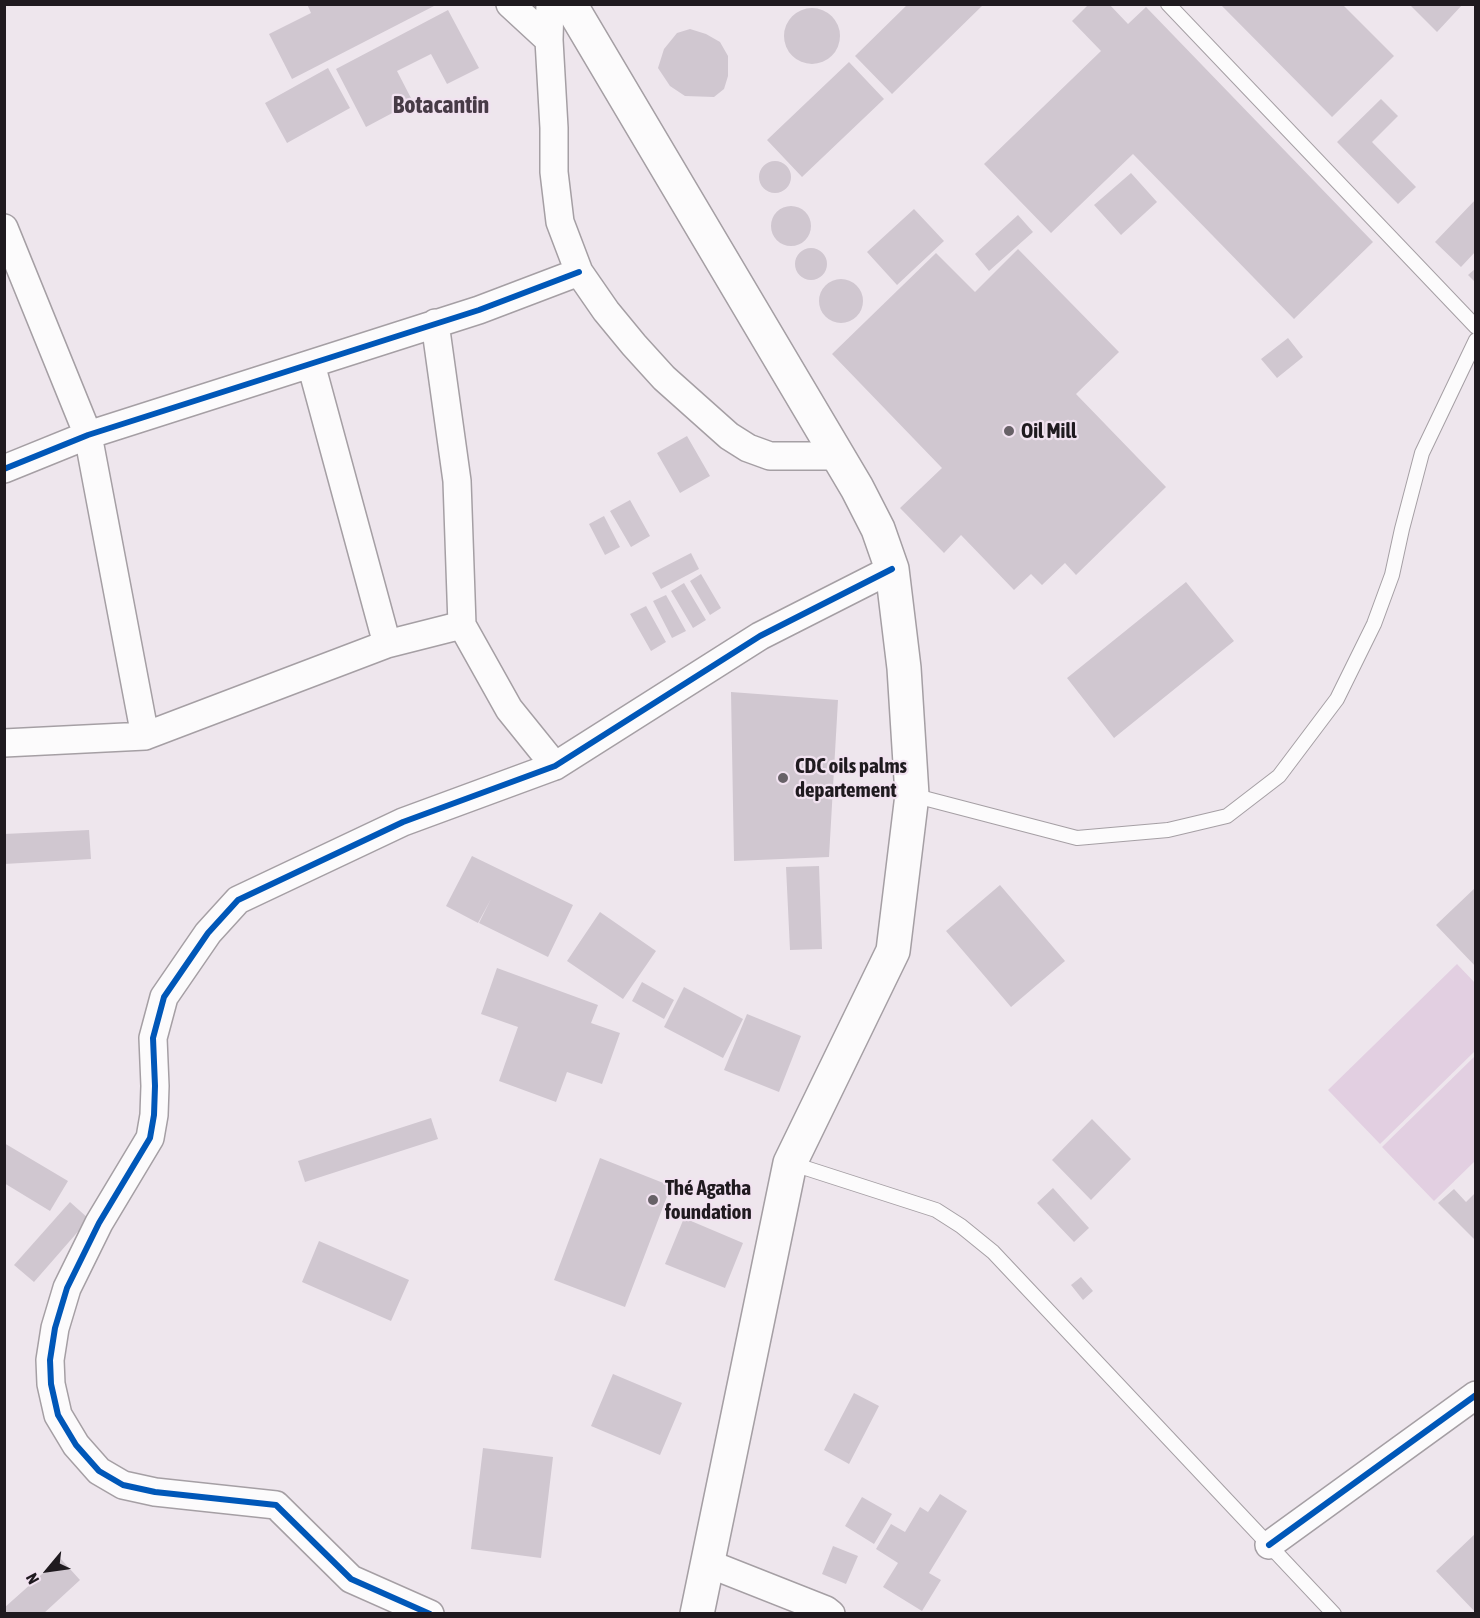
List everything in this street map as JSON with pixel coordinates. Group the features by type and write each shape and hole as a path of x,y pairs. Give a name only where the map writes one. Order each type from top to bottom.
{"highway":[{"path":"570,8 857,488 878,529 892,569 904,668 912,795 893,951 790,1163 698,1614"}],"street":[{"path":"510,4 549,40"},
{"path":"570,8 549,40 554,172 560,222 579,272 606,311 634,345 686,399 729,436 748,448 770,456 837,456"},
{"path":"4,228 88,435 145,736"},
{"path":"4,469 88,435 435,323 579,272"},
{"path":"435,323 457,481 462,624 509,709 555,766"},
{"path":"311,364 387,644"},
{"path":"430,1614 351,1579 276,1505 155,1492 123,1485 99,1471 76,1445 58,1415 51,1384 50,1360 55,1328 67,1288 99,1223 150,1138 155,1086 153,1038 164,997 208,933 238,900 403,822 555,766 760,636 892,569"},
{"path":"4,743 145,736 387,644 462,624"},
{"path":"1269,1545 1476,1395"},
{"path":"707,1563 831,1614"}],"lane":[{"path":"1168,4 1476,327"},
{"path":"912,795 1077,838 1168,830 1227,816 1279,776 1337,699 1374,624 1392,575 1422,453 1476,340"},
{"path":"790,1163 936,1210 961,1226 993,1252 1334,1614"}],"shaded area":[{"path":"1457,964 1475,983 1475,1051 1380,1144 1328,1090"},
{"path":"1475,1056 1475,1161 1434,1201 1382,1147"}],"building":[{"path":"307,4 433,4 434,6 292,79 269,34 311,13"},
{"path":"908,4 984,4 892,94 855,56"},
{"path":"1089,4 1109,4 1128,24 1146,7 1373,242 1294,319 1133,154 1051,233 984,164 1101,51 1072,21"},
{"path":"1220,4 1342,4 1394,56 1332,117"},
{"path":"1409,4 1463,4 1437,32"},
{"path":"812,8 823,10 832,16 838,25 840,36 838,47 832,56 823,62 812,64 801,62 792,56 786,47 784,36 786,25 792,16 801,10"},
{"path":"448,10 479,68 447,84 431,54 397,71 413,102 366,127 336,69"},
{"path":"690,29 720,42 728,56 728,76 724,89 714,97 685,96 670,86 658,68 664,49 677,33"},
{"path":"849,62 884,99 802,177 767,140"},
{"path":"328,68 350,108 287,143 265,103"},
{"path":"1381,99 1398,116 1372,142 1416,187 1398,204 1337,142"},
{"path":"775,161 787,165 791,177 787,189 775,193 763,189 759,177 763,165"},
{"path":"1131,173 1157,202 1121,235 1094,205"},
{"path":"1476,199 1476,251 1461,267 1435,242"},
{"path":"791,206 799,207 805,212 810,218 810,234 805,240 799,245 791,246 783,245 777,240 772,234 771,226 772,218 777,212 783,207"},
{"path":"914,209 944,241 897,285 867,252"},
{"path":"1018,215 1033,232 989,271 975,254"},
{"path":"811,248 822,253 827,264 822,275 811,280 800,275 795,264 800,253"},
{"name":"Oil Mill","path":"1018,249 1119,352 1076,394 1166,487 1076,575 1065,563 1042,585 1031,574 1014,590 961,535 944,553 900,508 942,468 832,354 936,253 975,292"},
{"path":"1476,268 1476,283 1468,275"},
{"path":"841,279 850,280 857,285 862,292 862,310 857,317 850,322 841,323 832,322 825,317 820,310 819,301 820,292 825,285 832,280"},
{"path":"1288,338 1303,357 1277,378 1261,359"},
{"path":"687,436 710,476 680,493 657,453"},
{"path":"630,500 650,536 631,547 610,511"},
{"path":"604,516 620,547 605,555 589,524"},
{"path":"691,553 699,569 661,589 652,573"},
{"path":"701,574 721,608 710,615 690,581"},
{"path":"1186,582 1234,641 1114,738 1067,678"},
{"path":"684,583 706,620 693,628 671,591"},
{"path":"666,595 686,631 672,638 653,601"},
{"path":"646,606 666,642 651,651 630,614"},
{"name":"CDC oils palms departement","path":"731,692 838,700 829,857 734,861"},
{"path":"89,830 91,859 4,864 4,834"},
{"path":"472,856 573,905 548,957 479,923 491,899 478,923 446,906"},
{"path":"819,866 822,949 790,950 786,867"},
{"path":"1000,885 1065,961 1011,1007 946,931"},
{"path":"1476,887 1476,967 1436,925"},
{"path":"600,912 656,951 623,999 567,961"},
{"path":"497,968 598,1005 591,1023 620,1033 602,1084 567,1072 556,1102 499,1081 518,1027 481,1014"},
{"path":"642,982 674,1000 664,1019 632,1001"},
{"path":"684,987 743,1019 723,1058 664,1027"},
{"path":"747,1014 801,1036 779,1092 724,1070"},
{"path":"431,1118 438,1139 305,1182 298,1161"},
{"path":"1092,1119 1131,1159 1091,1200 1052,1160"},
{"path":"4,1143 68,1181 50,1211 4,1183"},
{"path":"600,1158 671,1186 625,1307 554,1280"},
{"path":"1053,1188 1089,1228 1074,1242 1037,1203"},
{"path":"1454,1189 1466,1202 1476,1192 1476,1241 1438,1203"},
{"path":"70,1202 89,1219 34,1282 14,1265"},
{"path":"684,1218 743,1243 725,1288 665,1264"},
{"path":"319,1241 409,1280 391,1321 302,1282"},
{"path":"1081,1277 1093,1291 1083,1300 1071,1285"},
{"path":"613,1374 682,1403 660,1455 591,1426"},
{"path":"854,1393 879,1406 849,1464 824,1450"},
{"path":"483,1448 553,1457 541,1558 471,1549"},
{"path":"940,1494 967,1511 929,1573 941,1580 922,1611 883,1587 898,1563 876,1549 891,1524 905,1532 920,1507 928,1512"},
{"path":"862,1497 892,1514 874,1544 845,1526"},
{"path":"1476,1533 1476,1613 1436,1571"},
{"path":"833,1546 858,1556 846,1584 822,1574"},
{"path":"60,1558 80,1580 43,1614 4,1614 4,1608"}],"cycle path":[{"path":"4,469 88,435 479,310 579,272"},
{"path":"430,1614 351,1579 276,1505 155,1492 123,1485 99,1471 76,1445 58,1415 51,1384 50,1360 55,1328 67,1288 99,1223 150,1138 155,1086 153,1038 164,997 208,933 238,900 403,822 555,766 760,636 892,569"},
{"path":"1269,1545 1476,1395"}],"place":[{"name":"Oil Mill","path":"1009,431"},
{"name":"CDC oils palms departement","path":"783,778"},
{"name":"Thé Agatha foundation","path":"653,1200"}],"district":[{"name":"Botacantin","path":"441,105"}]}
